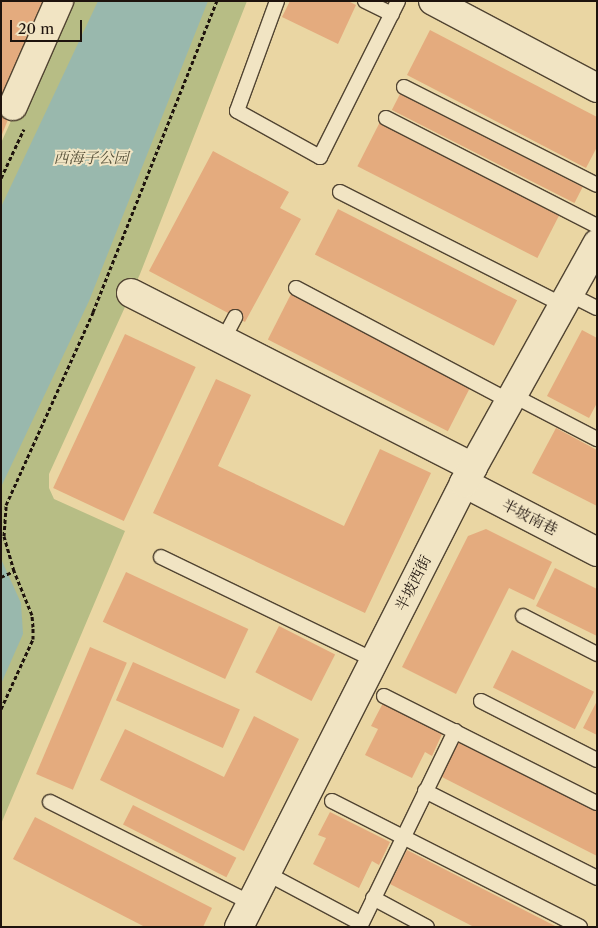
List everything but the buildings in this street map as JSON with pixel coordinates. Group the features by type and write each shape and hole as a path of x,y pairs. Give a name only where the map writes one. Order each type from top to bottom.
{"street":[{"path":"13,106 59,1"},
{"path":"433,1 597,88"},
{"name":"半坡西街","path":"245,915 469,475 597,244"},
{"name":"半坡南巷","path":"131,294 229,328 597,552"}],"lane":[{"path":"277,1 236,111 320,157 398,1"},
{"path":"365,1 392,14"},
{"path":"404,88 597,185"},
{"path":"386,118 597,226"},
{"path":"340,192 566,299 597,308"},
{"path":"296,288 510,398 597,439"},
{"path":"161,557 374,660"},
{"path":"523,616 597,654"},
{"path":"384,696 597,803"},
{"path":"482,702 597,760"},
{"path":"266,873 360,925 455,732"},
{"path":"426,791 597,878"},
{"path":"50,802 245,915"},
{"path":"332,802 580,927"},
{"path":"373,898 427,927"}],"path":[{"path":"1,709 33,639 32,615 14,571 4,536 6,504 93,312 217,1"},
{"path":"1,577 14,571"}],"green space":[{"name":"西海子公园","path":"65,1 247,1 140,274 49,474 49,488 54,499 125,531 1,824 1,143"}],"water":[{"path":"98,1 208,1 89,301 1,487 1,207"},
{"path":"1,559 21,603 23,634 1,684"}]}
